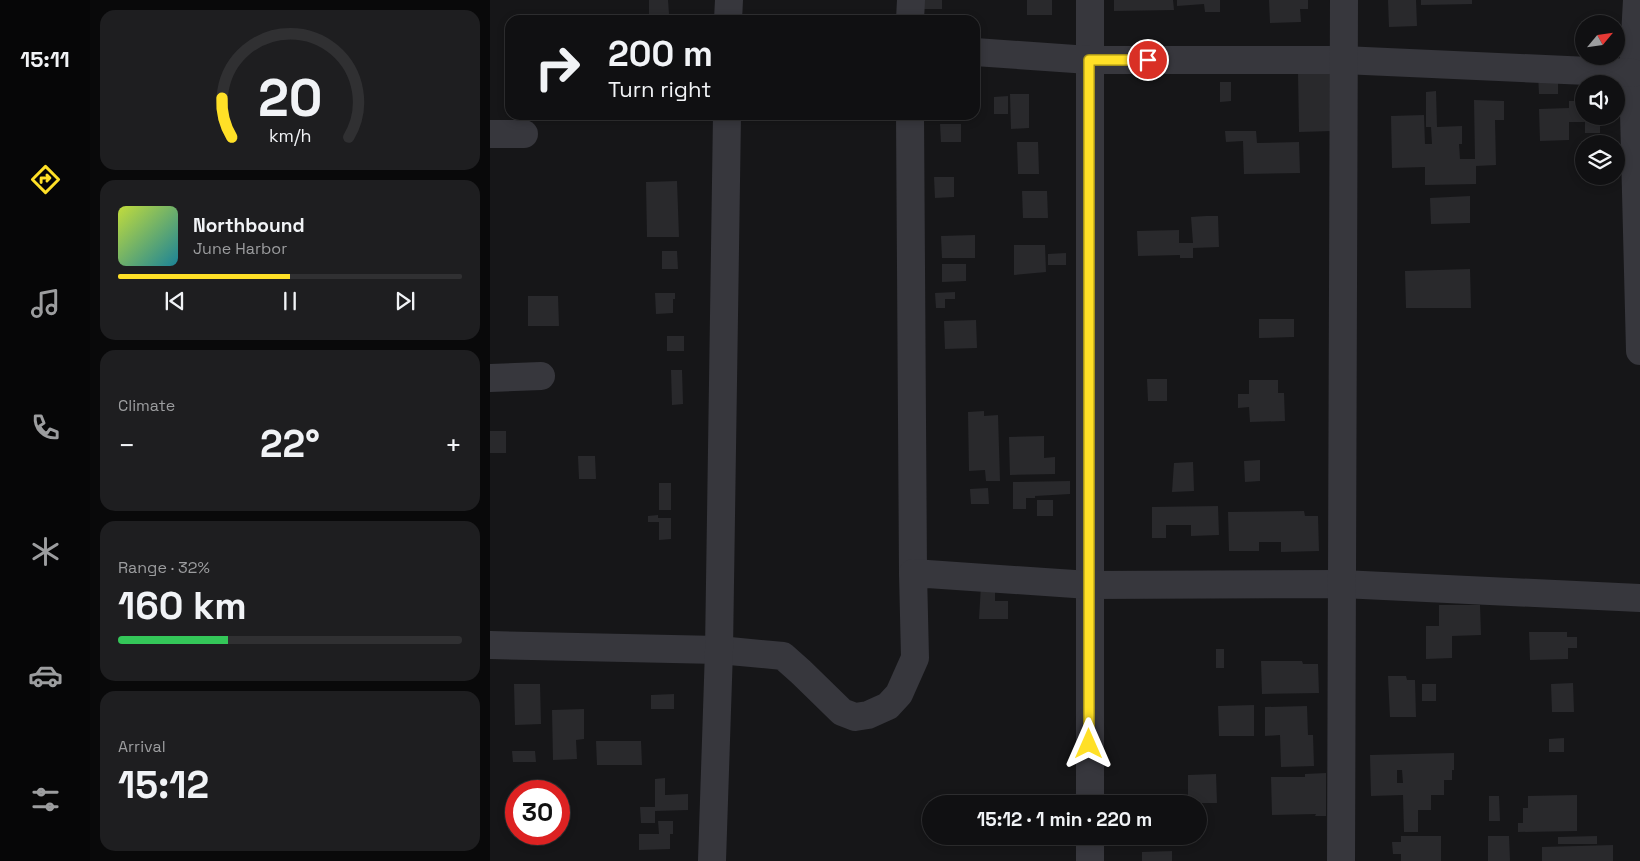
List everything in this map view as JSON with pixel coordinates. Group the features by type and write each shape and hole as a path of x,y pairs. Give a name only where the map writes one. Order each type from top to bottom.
{"street":[{"path":"728,15 729,0"},
{"path":"910,15 911,0"},
{"path":"1090,0 1088,585 1090,795"},
{"path":"1341,861 1344,0"},
{"path":"1637,0 1633,73 1640,351"},
{"path":"980,52 1089,60 1343,60 1633,73"},
{"path":"712,861 719,650 727,120"},
{"path":"490,645 719,650 784,656 842,712 855,716 868,715 888,706 900,694 914,658 910,120"},
{"path":"490,134 524,134"},
{"path":"490,378 541,376"},
{"path":"913,573 1088,585 1342,584 1640,598"},
{"path":"1090,845 1090,861"}],"building":[{"path":"649,0 668,0 669,14 649,15"},
{"path":"915,0 942,0 942,9 915,9"},
{"path":"1027,0 1052,0 1052,15 1027,15"},
{"path":"1114,0 1173,0 1174,10 1114,11"},
{"path":"1177,0 1220,0 1220,12 1205,12 1204,4 1177,6"},
{"path":"1269,0 1308,0 1308,9 1300,9 1301,22 1270,23"},
{"path":"1388,0 1416,0 1417,26 1389,27"},
{"path":"1421,0 1472,0 1472,4 1421,5"},
{"path":"1330,71 1332,131 1299,132 1298,72"},
{"path":"1558,73 1558,94 1539,94 1538,74"},
{"path":"1220,82 1231,82 1231,101 1220,102"},
{"path":"1436,91 1437,127 1462,126 1462,144 1459,144 1460,159 1475,159 1474,100 1504,101 1504,120 1495,120 1496,165 1476,166 1476,184 1425,185 1425,167 1392,168 1391,116 1424,115 1425,144 1432,144 1431,127 1426,127 1426,92"},
{"path":"1010,94 1029,94 1029,128 1011,129"},
{"path":"1008,96 1008,114 994,114 994,97"},
{"path":"1569,101 1575,101 1575,122 1569,122 1569,140 1540,141 1539,109 1569,108"},
{"path":"940,124 961,124 961,142 941,142"},
{"path":"1585,125 1600,125 1600,133 1585,133"},
{"path":"1225,131 1256,131 1257,143 1299,142 1300,173 1244,174 1243,141 1226,142"},
{"path":"1017,142 1038,142 1039,174 1018,174"},
{"path":"934,177 954,177 954,197 935,198"},
{"path":"677,181 679,237 647,237 646,182"},
{"path":"1022,191 1047,191 1048,218 1023,218"},
{"path":"1470,196 1470,223 1431,224 1430,198"},
{"path":"1218,216 1219,247 1193,248 1193,258 1180,258 1180,255 1138,256 1137,231 1179,230 1179,243 1193,243 1191,217"},
{"path":"975,235 975,258 942,258 941,236"},
{"path":"1014,245 1045,245 1046,272 1014,275"},
{"path":"662,251 677,251 678,269 662,269"},
{"path":"1066,253 1066,265 1048,265 1048,254"},
{"path":"942,264 966,264 966,281 942,282"},
{"path":"1470,269 1471,308 1406,308 1405,271"},
{"path":"955,292 955,299 945,299 945,308 936,308 935,293"},
{"path":"655,293 675,293 673,313 656,314"},
{"path":"528,296 558,296 559,326 528,326"},
{"path":"1259,319 1294,319 1294,337 1259,338"},
{"path":"976,320 977,348 945,349 944,321"},
{"path":"667,336 684,336 684,351 667,351"},
{"path":"671,370 682,370 683,404 672,405"},
{"path":"1147,379 1167,379 1167,401 1148,401"},
{"path":"1249,380 1278,380 1278,393 1284,393 1285,421 1250,422 1249,407 1238,408 1238,394 1249,394"},
{"path":"984,411 984,416 998,415 1000,481 986,481 985,470 969,471 968,412"},
{"path":"490,431 506,431 506,453 490,453"},
{"path":"1044,436 1044,458 1055,457 1055,474 1010,475 1009,437"},
{"path":"578,456 595,456 596,479 579,479"},
{"path":"1260,460 1260,481 1245,482 1244,461"},
{"path":"1193,462 1194,491 1172,492 1174,463"},
{"path":"1070,481 1070,494 1026,498 1026,509 1013,509 1013,482"},
{"path":"659,483 671,483 671,510 659,510"},
{"path":"988,488 989,504 971,504 970,489"},
{"path":"1037,500 1053,500 1053,516 1037,516"},
{"path":"1218,506 1219,535 1191,536 1191,525 1166,525 1166,538 1152,538 1152,507"},
{"path":"1304,511 1305,516 1318,516 1319,551 1281,552 1281,542 1259,542 1259,551 1229,551 1228,512"},
{"path":"658,515 658,518 671,518 671,539 659,540 659,522 648,522 648,516"},
{"path":"981,585 995,585 995,601 1008,601 1008,619 979,619"},
{"path":"1439,605 1480,605 1481,635 1452,636 1452,658 1426,659 1426,626 1439,626"},
{"path":"1529,632 1567,632 1567,637 1577,637 1577,648 1568,648 1568,659 1530,660"},
{"path":"1216,649 1224,649 1224,668 1216,668"},
{"path":"1261,661 1302,661 1303,664 1318,664 1319,693 1262,694"},
{"path":"1388,676 1406,676 1407,680 1415,680 1416,717 1390,717"},
{"path":"1573,683 1574,712 1552,712 1551,684"},
{"path":"514,684 540,684 541,724 515,725"},
{"path":"1422,684 1436,684 1436,701 1422,701"},
{"path":"674,694 674,709 651,709 651,695"},
{"path":"1254,705 1254,736 1219,736 1218,706"},
{"path":"1307,706 1308,735 1313,735 1314,766 1281,767 1280,735 1265,736 1265,707"},
{"path":"584,709 584,739 576,740 577,759 553,760 552,710"},
{"path":"1564,738 1564,752 1549,752 1549,739"},
{"path":"596,741 641,741 642,765 597,765"},
{"path":"512,751 535,751 536,762 513,762"},
{"path":"1454,753 1452,780 1444,780 1444,795 1431,795 1431,810 1418,810 1418,832 1404,832 1403,795 1371,796 1370,755","holes":["1397,770 1402,770 1403,783 1397,783"]},
{"path":"1326,773 1326,816 1315,816 1316,814 1272,815 1271,777 1305,777 1305,774"},
{"path":"1216,774 1217,803 1207,803 1207,795 1188,795 1188,775"},
{"path":"665,778 665,795 688,794 688,810 655,811 655,823 641,823 640,807 655,807 655,779"},
{"path":"1577,795 1577,831 1518,832 1518,823 1523,823 1523,808 1528,808 1528,796"},
{"path":"1489,796 1499,796 1500,821 1489,821"},
{"path":"658,821 673,821 673,834 670,834 670,849 639,850 639,834 659,834"},
{"path":"1401,836 1441,836 1441,861 1401,861 1401,854 1393,854 1392,842 1401,842"},
{"path":"1488,836 1509,836 1510,861 1488,861"},
{"path":"1597,836 1597,844 1558,844 1558,837"},
{"path":"1613,845 1613,861 1542,861 1542,847"},
{"path":"1172,851 1172,861 1142,861 1142,852"}],"route":[{"path":"1089,744 1089,60 1148,60"}]}
